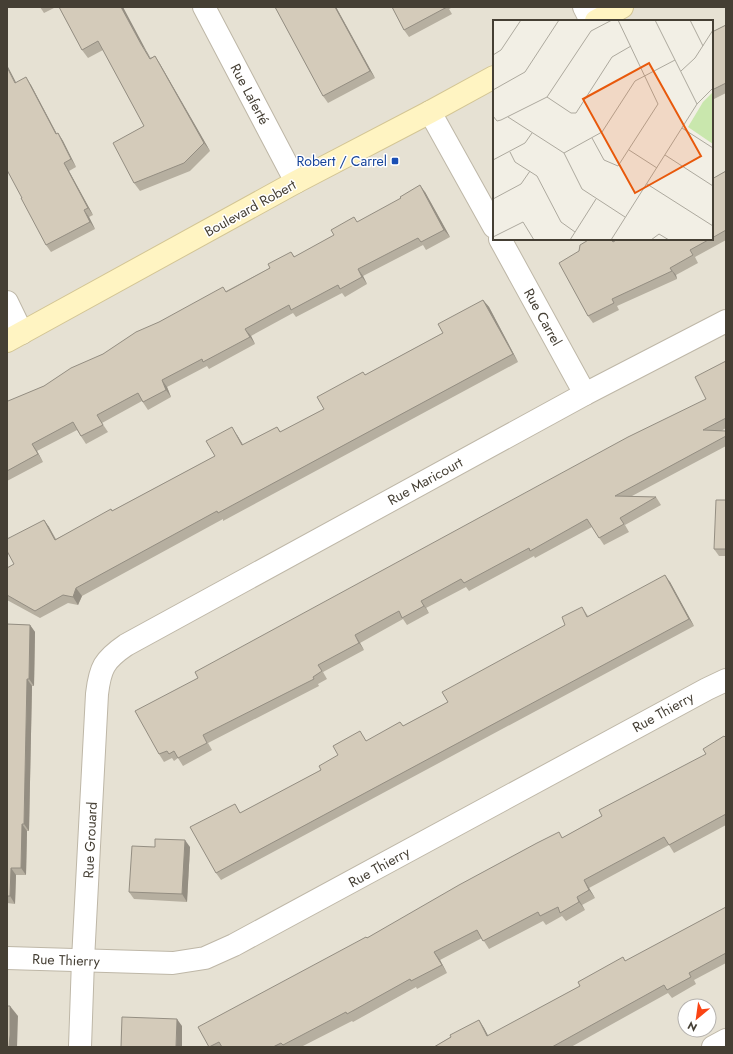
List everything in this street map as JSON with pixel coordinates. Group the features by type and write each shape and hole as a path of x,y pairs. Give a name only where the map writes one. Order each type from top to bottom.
{"street":[{"name":"Rue Laferté","path":"204,7 296,182"},
{"path":"584,7 590,20"},
{"path":"598,20 622,7"},
{"name":"Boulevard Robert","path":"15,337 296,182 493,78"},
{"path":"430,112 493,225"},
{"name":"Rue Carrel","path":"501,240 585,394"},
{"path":"7,302 15,337"},
{"name":"Rue Maricourt","path":"126,645 585,394 726,321"},
{"name":"Rue Grouard","path":"80,1047 83,960 99,680 104,665 113,654 126,645"},
{"name":"Rue Thierry","path":"7,958 173,963 205,958 227,949 726,680"},
{"path":"713,1047 726,1040"}],"shaded area":[{"path":"7,7 726,7 726,1047 7,1047 7,341 493,78 493,240 713,240 713,20 493,20 493,77 7,340"}],"building":[{"path":"59,7 121,7 150,59 155,56 204,143 184,163 134,183 113,143 144,126 98,41 82,50"},
{"path":"275,7 335,7 370,71 323,96"},
{"path":"392,7 447,7 404,30"},
{"path":"726,25 726,83 713,90 713,32"},
{"path":"7,67 15,83 26,77 71,159 64,163 88,208 84,210 90,222 46,245 7,170"},
{"path":"726,171 726,230 713,237 713,178"},
{"path":"420,185 444,230 421,242 418,238 358,269 362,277 340,289 338,285 291,310 289,305 245,329 250,337 203,362 202,359 162,380 166,390 143,402 138,393 97,415 103,425 81,436 73,422 32,444 38,454 7,471 8,401 44,386 71,368 103,354 136,332 159,322 223,287 226,292 270,268 268,264 291,252 294,257 334,235 331,230 354,217 357,222 401,198 400,197"},
{"path":"588,240 612,240 613,242 616,240 708,240 690,250 693,255 670,268 672,271 612,299 614,303 588,316 559,263 579,251 580,245"},
{"path":"483,300 513,354 218,513 217,511 76,588 73,597 63,595 35,611 7,595 7,568 14,564 7,551 7,539 44,520 55,540 111,509 112,511 215,456 206,441 232,427 242,445 277,427 280,432 324,409 317,397 363,372 365,375 443,333 438,324"},
{"path":"726,361 726,418 703,430 726,431 726,436 615,496 656,497 620,518 624,524 599,538 587,519 530,551 529,548 464,583 461,579 421,601 424,606 402,618 399,611 355,635 359,643 318,665 322,671 313,677 314,679 203,735 207,743 178,758 174,751 169,754 167,751 159,754 135,711 198,678 195,672 628,437 706,399 695,377"},
{"path":"716,500 726,500 726,549 714,549"},
{"path":"665,575 689,619 216,873 190,827 235,804 240,813 321,770 319,766 338,755 333,746 360,731 366,741 400,722 403,726 448,702 442,692 565,625 562,617 582,607 587,617"},
{"path":"7,624 30,625 29,679 27,679 24,824 22,824 21,868 11,868 10,896 7,896"},
{"path":"724,736 726,738 726,814 669,845 664,837 584,880 589,890 577,897 579,902 560,913 558,907 540,916 538,912 483,941 477,930 434,952 442,965 411,981 410,979 347,1014 346,1012 283,1045 281,1043 273,1047 222,1047 219,1042 209,1047 198,1027 366,937 367,938 459,885 537,843 559,832 562,838 602,816 599,810 706,754 703,749"},
{"path":"155,839 185,840 182,894 129,892 132,846 155,847"},
{"path":"726,907 726,953 689,973 691,977 667,990 664,985 552,1047 434,1047 451,1037 450,1035 479,1020 487,1036 580,986 578,982 623,957 625,961"},
{"path":"7,1006 10,1006 9,1047 7,1047"},
{"path":"122,1017 177,1019 176,1047 121,1047"}],"place":[{"name":"Robert / Carrel","path":"395,161"}]}
